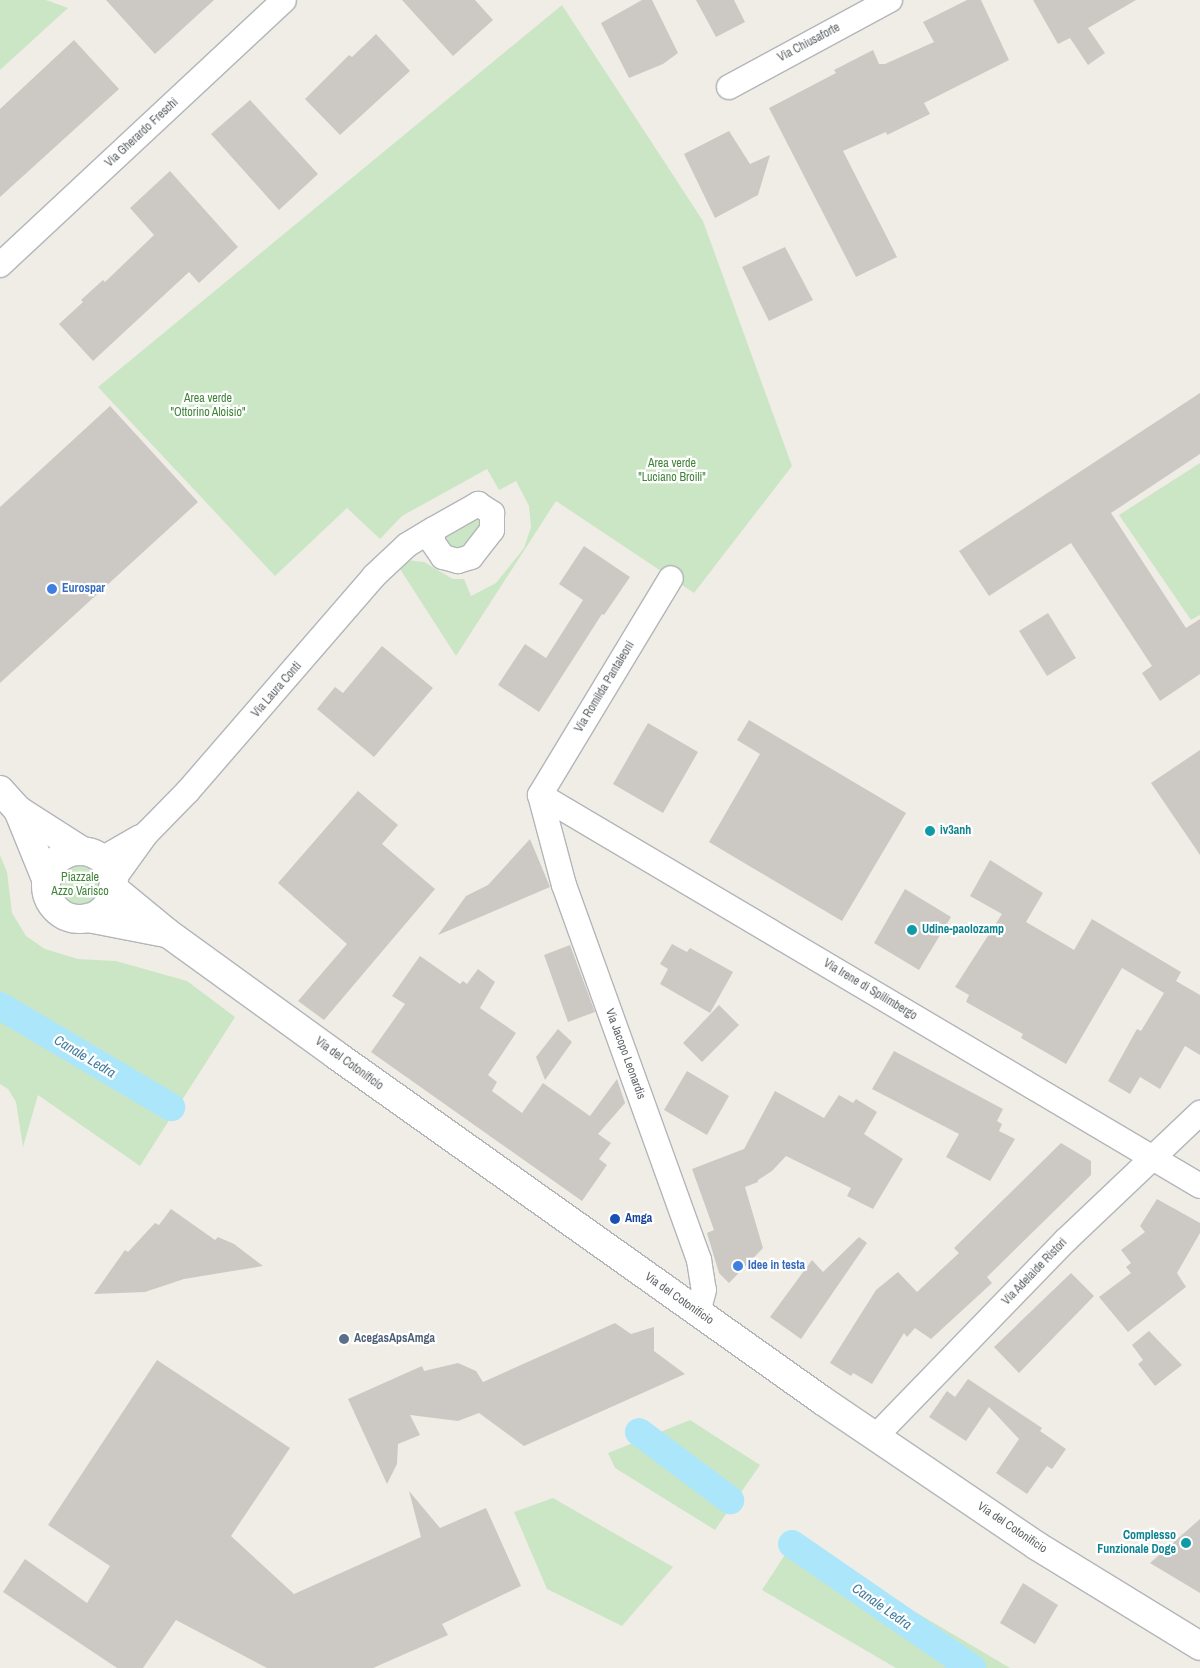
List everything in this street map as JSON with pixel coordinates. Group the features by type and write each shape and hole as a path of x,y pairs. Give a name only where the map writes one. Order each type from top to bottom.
{"main road":[{"name":"Via del Cotonificio","path":"9,800 103,870 170,934 698,1312 875,1436 1037,1546 1200,1646"},
{"name":"Via del Cotonificio","path":"9,800 46,879"},
{"path":"63,856 103,870 108,904 88,918 69,918 53,907 46,888 46,879 49,870 63,856"},
{"name":"Via del Cotonificio","path":"88,918 170,934"}],"street":[{"name":"Via Gherardo Freschi","path":"0,265 284,0"},
{"name":"Via Chiusaforte","path":"729,87 890,0"},
{"name":"Via Laura Conti","path":"103,870 146,834 188,791 374,576 407,545 472,505 488,508 494,518 492,530 471,557 450,560 437,552 407,545"},
{"path":"434,529 432,541 437,552"},
{"name":"Via Romilda Pantaleoni","path":"540,795 671,578"},
{"name":"Via Irene di Spilimbergo","path":"540,795 1200,1186"},
{"name":"Via Jacopo Leonardis","path":"540,795 564,885 699,1260 704,1290 698,1312"},
{"name":"Via Adelaide Ristori","path":"875,1436 1066,1240 1200,1113"}],"green space":[{"path":"0,0 46,0 68,8 0,70"},
{"path":"562,5 703,221 792,466 694,593 556,501 456,656 398,566 407,560 424,562 453,579 464,579 471,596 496,583 524,548 531,527 529,506 516,481 499,490 487,469 402,516 380,539 347,508 275,576 98,387"},
{"path":"1200,463 1200,615 1191,620 1119,515"},
{"path":"474,515 485,521 464,550 450,550 444,538 445,533"},
{"name":"Piazzale Azzo Varisco","path":"72,852 107,865 112,896 103,910 79,919 69,918 53,907 46,889 49,870 63,856"},
{"path":"0,855 7,872 12,913 26,936 45,949 78,959 116,961 187,981 235,1017 140,1166 38,1095 23,1147 16,1102 8,1089 0,1084"},
{"path":"690,1420 760,1465 715,1530 615,1468 608,1453"},
{"path":"553,1498 673,1567 622,1626 547,1589 514,1512"},
{"path":"797,1536 912,1610 1010,1668 896,1668 762,1590"}],"building":[{"path":"106,0 214,0 155,54"},
{"path":"402,0 475,0 493,20 453,56"},
{"path":"642,0 652,0 678,53 663,64 629,78 601,23"},
{"path":"696,0 734,0 745,22 716,37"},
{"path":"967,0 981,0 1009,60 924,103 930,114 887,135 886,132 843,151 897,257 856,277 769,108 836,73 834,70 873,50 879,64 885,64 934,42 923,22"},
{"path":"1033,0 1136,0 1088,28 1105,53 1088,65 1070,38 1058,44"},
{"path":"376,34 410,71 340,135 305,99 349,55 352,57"},
{"path":"74,40 119,89 0,197 0,109"},
{"path":"250,100 318,174 279,210 211,134"},
{"path":"729,131 750,164 770,155 758,195 715,218 684,154"},
{"path":"170,171 238,247 199,283 189,272 93,361 59,324 83,302 81,300 103,280 105,282 154,235 130,208"},
{"path":"785,247 813,300 769,321 742,267"},
{"path":"1200,393 1200,454 1111,513 1186,628 1200,619 1200,674 1160,701 1142,673 1152,666 1071,543 989,596 959,551"},
{"name":"Eurospar","path":"110,406 198,502 0,683 0,507"},
{"path":"584,546 630,577 604,615 602,614 539,712 498,685 525,644 546,658 583,600 559,584"},
{"path":"1048,613 1076,658 1047,676 1019,631"},
{"path":"382,646 433,688 374,757 317,709 335,687 343,693"},
{"path":"749,720 906,813 842,921 709,842 760,754 737,740"},
{"path":"648,723 698,752 663,813 613,784"},
{"path":"1200,750 1200,855 1151,783"},
{"path":"358,791 398,825 382,844 435,889 324,1020 298,1001 347,944 278,883"},
{"path":"530,839 550,887 438,935 466,896 488,885"},
{"path":"990,860 1043,893 1026,922 1074,950 1092,919 1181,972 1176,981 1200,995 1200,1055 1185,1046 1160,1089 1140,1077 1130,1094 1108,1081 1137,1029 1141,1031 1164,993 1122,968 1066,1064 1021,1038 1023,1034 966,1002 969,995 955,987 1002,914 970,896"},
{"name":"Udine-paolozamp","path":"905,889 951,917 919,970 874,943"},
{"path":"672,944 687,952 690,948 733,972 710,1013 660,984 668,969 660,964"},
{"path":"570,945 595,1012 568,1022 544,955"},
{"path":"420,956 460,984 463,981 467,984 478,969 495,982 480,1008 516,1033 488,1075 497,1082 492,1091 522,1113 543,1083 590,1116 617,1079 625,1103 598,1134 611,1143 599,1159 607,1165 582,1201 371,1052 405,1004 392,996"},
{"path":"719,1005 739,1025 702,1062 683,1043"},
{"path":"558,1029 572,1042 545,1080 536,1057"},
{"path":"894,1051 1003,1109 997,1121 1002,1124 999,1131 1015,1139 990,1181 946,1157 959,1134 872,1089"},
{"path":"687,1071 729,1096 707,1135 664,1110"},
{"path":"775,1091 824,1118 839,1095 853,1103 856,1099 877,1112 864,1134 903,1159 873,1209 847,1196 851,1188 786,1156 758,1182 745,1187 763,1248 729,1283 719,1273 707,1233 714,1230 692,1169 744,1149"},
{"path":"1061,1143 1091,1161 1091,1175 987,1277 992,1283 931,1339 915,1328 907,1337 904,1333 872,1384 853,1373 851,1376 830,1363 876,1290 898,1272 917,1292 959,1253 954,1248"},
{"path":"1157,1199 1200,1223 1200,1233 1177,1273 1186,1287 1128,1332 1099,1297 1131,1273 1126,1267 1131,1263 1121,1250 1145,1232 1140,1226"},
{"path":"171,1209 215,1240 218,1237 234,1244 263,1266 184,1279 145,1292 94,1294 125,1250 128,1252 155,1223 159,1225"},
{"path":"859,1237 867,1243 801,1339 770,1317 812,1260 823,1272"},
{"path":"1071,1273 1094,1296 1019,1373 994,1347"},
{"name":"AcegasApsAmga","path":"615,1323 631,1334 654,1327 654,1351 685,1374 524,1446 479,1413 458,1421 410,1415 420,1435 398,1444 397,1464 387,1484 348,1399 422,1366 424,1371 458,1363 476,1371 483,1382"},
{"path":"1149,1331 1182,1365 1155,1386 1138,1364 1143,1360 1132,1345"},
{"path":"157,1360 290,1448 231,1536 294,1594 421,1537 409,1491 440,1528 486,1508 521,1586 442,1624 448,1635 373,1668 267,1668 176,1620 143,1668 117,1668 3,1592 25,1559 87,1603 110,1566 48,1525"},
{"path":"968,1379 1042,1428 1040,1431 1066,1449 1052,1469 1047,1466 1027,1494 996,1473 1019,1439 989,1407 966,1441 929,1417 947,1391 955,1397"},
{"name":"Complesso Funzionale Doge","path":"1200,1519 1200,1593 1150,1563"},
{"path":"1023,1583 1058,1605 1035,1644 1000,1623"}],"waterway":[{"name":"Canale Ledra","path":"0,1006 171,1107"},
{"name":"Canale Ledra","path":"639,1432 730,1500"},
{"name":"Canale Ledra","path":"792,1544 972,1668"}],"place":[{"name":"Eurospar","path":"52,589"},
{"name":"iv3anh","path":"930,831"},
{"name":"Udine-paolozamp","path":"912,930"},
{"name":"Amga","path":"615,1219"},
{"name":"Idee in testa","path":"738,1266"},
{"name":"AcegasApsAmga","path":"344,1339"},
{"name":"Complesso Funzionale Doge","path":"1186,1543"}],"park label":[{"name":"Area verde \"Ottorino Aloisio\"","path":"208,406"},
{"name":"Area verde \"Luciano Broili\"","path":"672,471"}]}
